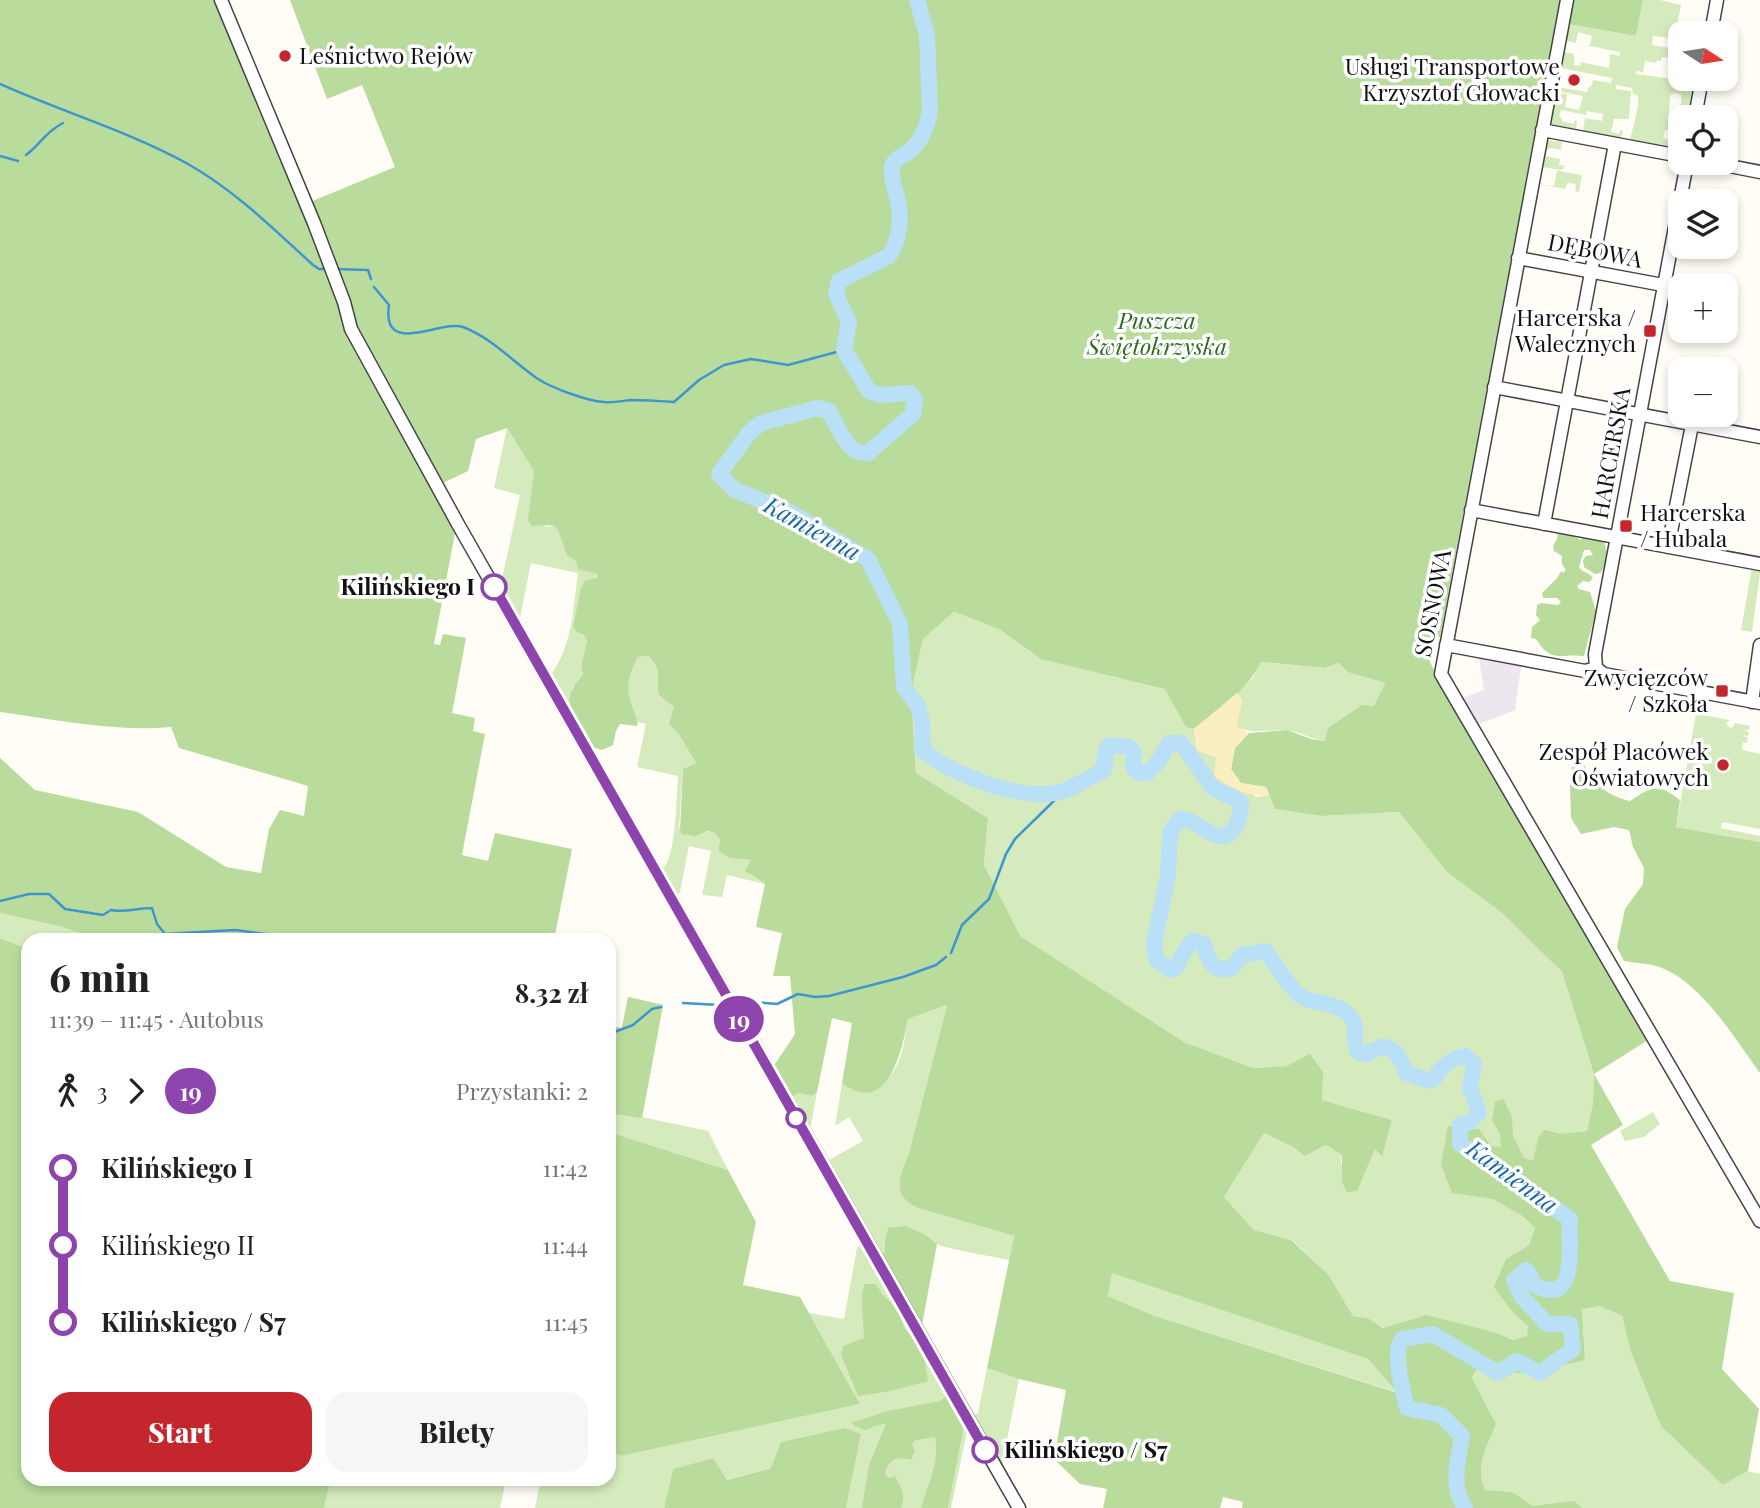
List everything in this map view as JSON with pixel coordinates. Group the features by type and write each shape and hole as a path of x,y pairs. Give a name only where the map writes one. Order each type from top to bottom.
{"street":[{"path":"221,0 331,269 351,329 454,517 1019,1508"},
{"name":"SOSNOWA","path":"1567,0 1441,674 1760,1220"},
{"path":"1713,21 1717,0"},
{"path":"1542,130 1668,154"},
{"path":"1544,524 1615,144"},
{"path":"1738,168 1760,172"},
{"name":"HARCERSKA","path":"1596,668 1594,658 1684,175"},
{"name":"DĘBOWA","path":"1518,258 1663,285"},
{"path":"1494,387 1668,420"},
{"path":"1668,547 1692,427"},
{"path":"1703,427 1760,437"},
{"path":"1471,510 1760,564"},
{"path":"1446,645 1585,671 1596,668 1604,674 1756,703 1760,645"}],"shaded area":[{"path":"1479,658 1521,666 1515,710 1477,725 1462,698 1484,690"}],"green space":[{"name":"Puszcza Świętokrzyska","path":"0,0 227,0 310,202 395,167 362,85 327,99 290,0 1560,0 1440,637 1427,639 1426,642 1435,672 1648,1040 1594,1074 1623,1125 1591,1145 1670,1281 1734,1293 1722,1369 1759,1409 1748,1471 1723,1485 1661,1426 1630,1349 1622,1316 1600,1306 1582,1309 1585,1360 1562,1366 1542,1376 1511,1372 1498,1378 1476,1370 1472,1378 1496,1424 1481,1465 1485,1490 1512,1492 1533,1506 1574,1501 1582,1508 1242,1508 1243,1502 1223,1497 1220,1508 1103,1508 1107,1489 1080,1484 1054,1459 1066,1390 987,1368 1014,1236 918,1208 909,1203 900,1191 900,1177 909,1153 947,1005 908,1019 902,1047 890,1076 882,1086 871,1092 858,1092 842,1083 852,1023 832,1018 817,1092 812,1096 799,1093 791,1097 773,1067 795,1034 790,976 773,976 782,933 756,927 765,884 745,871 751,860 730,858 718,851 720,840 715,833 707,831 695,836 682,834 680,831 683,769 696,763 678,733 669,724 674,707 659,695 656,665 648,656 638,657 630,675 629,690 637,726 620,724 613,745 602,750 589,746 574,718 570,703 573,688 583,674 581,667 587,641 583,634 573,627 580,590 585,581 597,578 598,574 578,569 576,561 567,555 554,525 532,526 528,520 534,471 507,428 476,439 468,471 435,487 456,528 434,644 440,645 443,634 466,638 452,713 475,718 473,731 485,734 462,855 488,861 495,833 572,849 555,933 79,933 0,913 0,758 35,790 138,812 226,867 261,873 269,829 280,810 304,816 308,786 179,748 171,727 128,728 0,712","holes":["954,612 999,629 1041,659 1165,689 1186,727 1194,729 1240,691 1261,662 1324,668 1339,663 1347,672 1385,683 1374,706 1362,705 1328,728 1325,741 1287,730 1249,733 1235,748 1231,769 1241,783 1266,787 1275,809 1321,816 1399,812 1447,872 1502,913 1562,972 1594,1074 1593,1103 1587,1131 1561,1134 1544,1130 1538,1138 1533,1161 1524,1158 1513,1136 1512,1117 1503,1099 1495,1102 1492,1120 1500,1134 1501,1147 1491,1146 1479,1129 1448,1126 1441,1165 1452,1193 1493,1199 1522,1216 1535,1228 1529,1245 1506,1259 1494,1287 1514,1314 1528,1326 1527,1336 1514,1340 1494,1332 1426,1315 1383,1328 1368,1318 1353,1316 1328,1274 1291,1240 1254,1230 1224,1197 1264,1133 1305,1156 1326,1145 1342,1155 1342,1182 1347,1192 1357,1191 1375,1149 1382,1157 1392,1120 1322,1100 1323,1072 1310,1054 1287,1066 1253,1068 1184,1042 1020,936 984,865 988,818 916,773 911,693 923,639","1112,1273 1368,1359 1398,1393 1155,1316 1108,1296"]},
{"path":"1572,0 1573,25 1636,36 1643,0 1660,0 1681,5 1678,21 1668,21 1668,38 1653,36 1652,45 1668,48 1668,58 1662,57 1661,61 1657,60 1656,63 1645,61 1645,74 1637,70 1636,74 1668,78 1668,91 1692,91 1690,105 1681,105 1681,94 1674,93 1670,96 1668,130 1665,130 1663,138 1668,139 1668,147 1630,140 1638,107 1638,96 1633,94 1632,88 1616,85 1616,89 1631,91 1629,119 1614,119 1611,132 1619,134 1620,130 1623,131 1621,138 1583,131 1585,118 1602,121 1603,114 1587,111 1586,115 1561,110 1559,117 1562,121 1574,124 1575,120 1577,121 1576,129 1553,125 1551,122 1556,93 1567,94 1565,107 1579,110 1583,96 1557,91 1557,87 1587,92 1593,80 1611,83 1612,78 1561,68 1564,52 1574,54 1574,65 1580,66 1581,62 1609,68 1610,54 1620,56 1620,52 1585,45 1590,45 1592,36 1578,32 1576,43 1566,41"},
{"path":"1573,0 1643,0 1636,36 1568,24"},
{"path":"1547,140 1562,142 1561,150 1551,148 1547,150 1546,156 1560,159 1559,165 1565,166 1562,170 1542,167"},
{"path":"1554,170 1582,175 1579,192 1575,191 1576,184 1567,183 1565,189 1539,184 1554,186 1557,171"},
{"path":"507,428 534,471 545,527 554,525 599,573 597,578 580,590 573,627 583,634 587,641 581,667 583,674 572,688 571,712 551,674 568,639 578,573 531,563 520,618 501,584 520,495 494,488"},
{"path":"1558,530 1569,532 1580,540 1589,535 1604,540 1608,559 1601,573 1595,574 1584,567 1583,560 1586,556 1593,555 1590,550 1584,550 1579,567 1593,578 1577,586 1590,592 1596,611 1584,656 1552,655 1536,639 1531,638 1532,627 1540,620 1536,615 1537,605 1558,605 1561,602 1557,598 1543,598 1542,593 1561,571 1563,573 1566,570 1562,564 1562,556 1554,551 1553,546"},
{"path":"1752,567 1760,568 1760,573 1752,632 1741,630"},
{"path":"954,612 999,629 1035,655 1096,668 1114,677 1164,687 1173,698 1186,727 1194,729 1197,750 1216,757 1256,797 1269,795 1275,809 1321,816 1399,812 1447,872 1502,913 1562,972 1594,1074 1593,1103 1587,1131 1538,1138 1533,1162 1523,1158 1484,1197 1505,1205 1535,1228 1529,1245 1506,1259 1514,1314 1529,1326 1527,1336 1515,1340 1494,1332 1419,1317 1384,1328 1368,1318 1353,1316 1328,1274 1292,1240 1254,1230 1224,1197 1264,1133 1305,1156 1326,1145 1342,1155 1341,1163 1356,1191 1375,1149 1381,1156 1392,1120 1322,1100 1287,1066 1253,1068 1184,1042 1019,936 984,865 988,818 916,773 911,693 923,639"},
{"path":"648,656 656,665 659,695 674,707 670,724 696,763 683,769 679,827 715,833 720,840 718,851 730,858 751,860 750,875 765,884 727,875 722,897 702,895 711,851 689,846 680,892 675,898 661,871 673,841 678,776 637,767 646,724 638,722 630,697 629,683 638,657"},
{"path":"1260,662 1323,668 1339,663 1347,672 1385,683 1374,707 1325,741 1286,730 1255,731 1236,727 1242,700 1237,693 1254,676"},
{"name":"Zespół Placówek Oświatowych","path":"1696,714 1730,720 1726,723 1732,728 1735,723 1750,726 1749,730 1743,730 1749,732 1748,736 1742,735 1748,738 1747,743 1743,742 1742,750 1760,754 1760,829 1722,822 1721,828 1760,836 1760,842 1676,827"},
{"path":"1579,757 1599,785 1612,795 1630,801 1644,792 1661,789 1680,800 1676,827 1760,842 1760,1073 1715,1011 1687,983 1656,966 1624,961 1617,947 1625,909 1643,884 1644,868 1633,847 1629,830 1614,827 1581,834 1571,818 1572,767"},
{"path":"0,913 79,933 21,933 21,946 0,938"},
{"path":"0,938 21,946 21,1486 329,1486 324,1508 0,1508"},
{"path":"628,997 663,1005 642,1117 708,1131 728,1170 616,1134 616,1027 622,1028"},
{"path":"628,997 663,1005 642,1118 616,1114 616,1027 622,1028"},
{"path":"947,1005 909,1153 900,1177 900,1191 909,1203 918,1208 1014,1236 1009,1260 939,1245 912,1229 898,1226 889,1227 887,1231 883,1259 827,1161 863,1141 849,1117 835,1126 842,1083 862,1091 880,1086 898,1062 908,1019"},
{"path":"817,1092 809,1129 791,1097 799,1093 812,1096"},
{"path":"1653,1112 1660,1124 1644,1137 1625,1141 1620,1131"},
{"path":"616,1134 728,1170 756,1222 743,1285 800,1297 860,1404 621,1456 616,1454"},
{"path":"906,1226 924,1234 937,1244 922,1325 883,1259 889,1227"},
{"path":"862,1245 968,1426 951,1508 846,1508 861,1434 771,1468 726,1480 713,1458 673,1469 664,1508 535,1508 540,1486 616,1486 616,1454 621,1456 860,1404 809,1313 844,1319 857,1248"},
{"path":"1112,1272 1368,1359 1400,1393 1155,1316 1108,1296"},
{"path":"865,1284 876,1284 882,1294 898,1309 904,1328 913,1338 925,1362 928,1381 858,1396 841,1355 843,1346 864,1338 862,1302"},
{"path":"1600,1306 1622,1316 1630,1349 1723,1485 1748,1471 1760,1474 1760,1508 1474,1508 1462,1488 1493,1418 1472,1378 1476,1370 1498,1378 1511,1372 1542,1376 1562,1366 1585,1360 1582,1309"},
{"path":"987,1368 1019,1379 1002,1465 973,1417 978,1413"},
{"path":"947,1396 964,1425 948,1508 921,1508 935,1464 935,1437 915,1440 912,1444 915,1451 911,1460 894,1459 887,1468 885,1473 888,1478 895,1476 902,1492 901,1508 862,1508 869,1465 886,1424 866,1430 851,1423 888,1411 940,1401"},
{"path":"845,1428 861,1434 846,1508 664,1508 673,1469 713,1458 727,1480 771,1468 781,1442"},
{"path":"329,1486 505,1486 500,1508 324,1508"}],"sand":[{"path":"1237,693 1242,700 1237,727 1249,733 1235,748 1231,769 1241,783 1266,787 1269,795 1247,793 1214,777 1216,757 1197,750 1194,729"}],"waterway":[{"name":"Kamienna","path":"917,0 927,35 930,110 919,141 892,166 900,217 899,233 889,256 839,281 836,294 849,322 844,350 869,391 880,395 910,393 915,400 913,414 868,453 861,453 849,445 829,411 818,408 761,423 749,433 719,474 735,490 792,513 868,559 900,624 904,687 918,706 922,722 923,751 937,760 992,785 1031,794 1050,794 1071,788 1104,770 1106,750 1110,745 1129,747 1134,752 1133,766 1138,773 1147,773 1158,762 1169,743 1181,743 1213,788 1241,802 1236,826 1227,835 1215,835 1192,822 1180,819 1170,833 1168,876 1154,942 1156,960 1171,970 1194,941 1204,944 1209,960 1220,969 1232,968 1242,955 1266,951 1300,996 1334,1006 1350,1016 1358,1052 1366,1054 1383,1046 1388,1048 1398,1056 1406,1073 1429,1081 1455,1059 1465,1056 1474,1064 1470,1088 1479,1112 1470,1122 1460,1125 1460,1144 1570,1219 1569,1263 1564,1283 1558,1289 1544,1289 1534,1284 1526,1270 1514,1280 1522,1297 1547,1324 1570,1324 1573,1349 1540,1373 1517,1361 1498,1373 1433,1334 1402,1339 1398,1363 1407,1408 1441,1415 1462,1436 1456,1482 1465,1508"},
{"path":"0,84 142,142 188,164 237,198 313,265 319,269 328,269"},
{"path":"26,155 63,123"},
{"path":"0,156 18,161"},
{"path":"335,269 368,270 371,279"},
{"path":"374,287 389,305 389,321 394,330 415,333 453,326 463,327 493,344 544,383 597,401 674,402 699,380 724,365 751,359 788,365 844,350"},
{"path":"951,953 962,925 989,899 1006,854 1015,839 1064,791"},
{"path":"0,901 29,894 49,894 65,909 103,915 111,910 152,908 157,924 164,933"},
{"path":"182,933 235,930 258,933"},
{"path":"743,1001 777,1004 798,994 829,996 903,977 936,965 946,957"},
{"path":"683,1003 720,1005"},
{"path":"616,1031 633,1025 652,1009 661,1007"}],"bus line":[{"name":"19","path":"494,587 985,1450"}],"place":[{"name":"Leśnictwo Rejów","path":"285,56"},
{"name":"Usługi Transportowe Krzysztof Głowacki","path":"1574,80"},
{"name":"Harcerska / Walecznych","path":"1650,331"},
{"name":"Harcerska / Hubala","path":"1626,526"},
{"name":"Kilińskiego I","path":"494,587"},
{"name":"Zwycięzców / Szkoła","path":"1722,691"},
{"name":"Zespół Placówek Oświatowych","path":"1723,765"},
{"name":"Kilińskiego / S7","path":"985,1450"}]}
